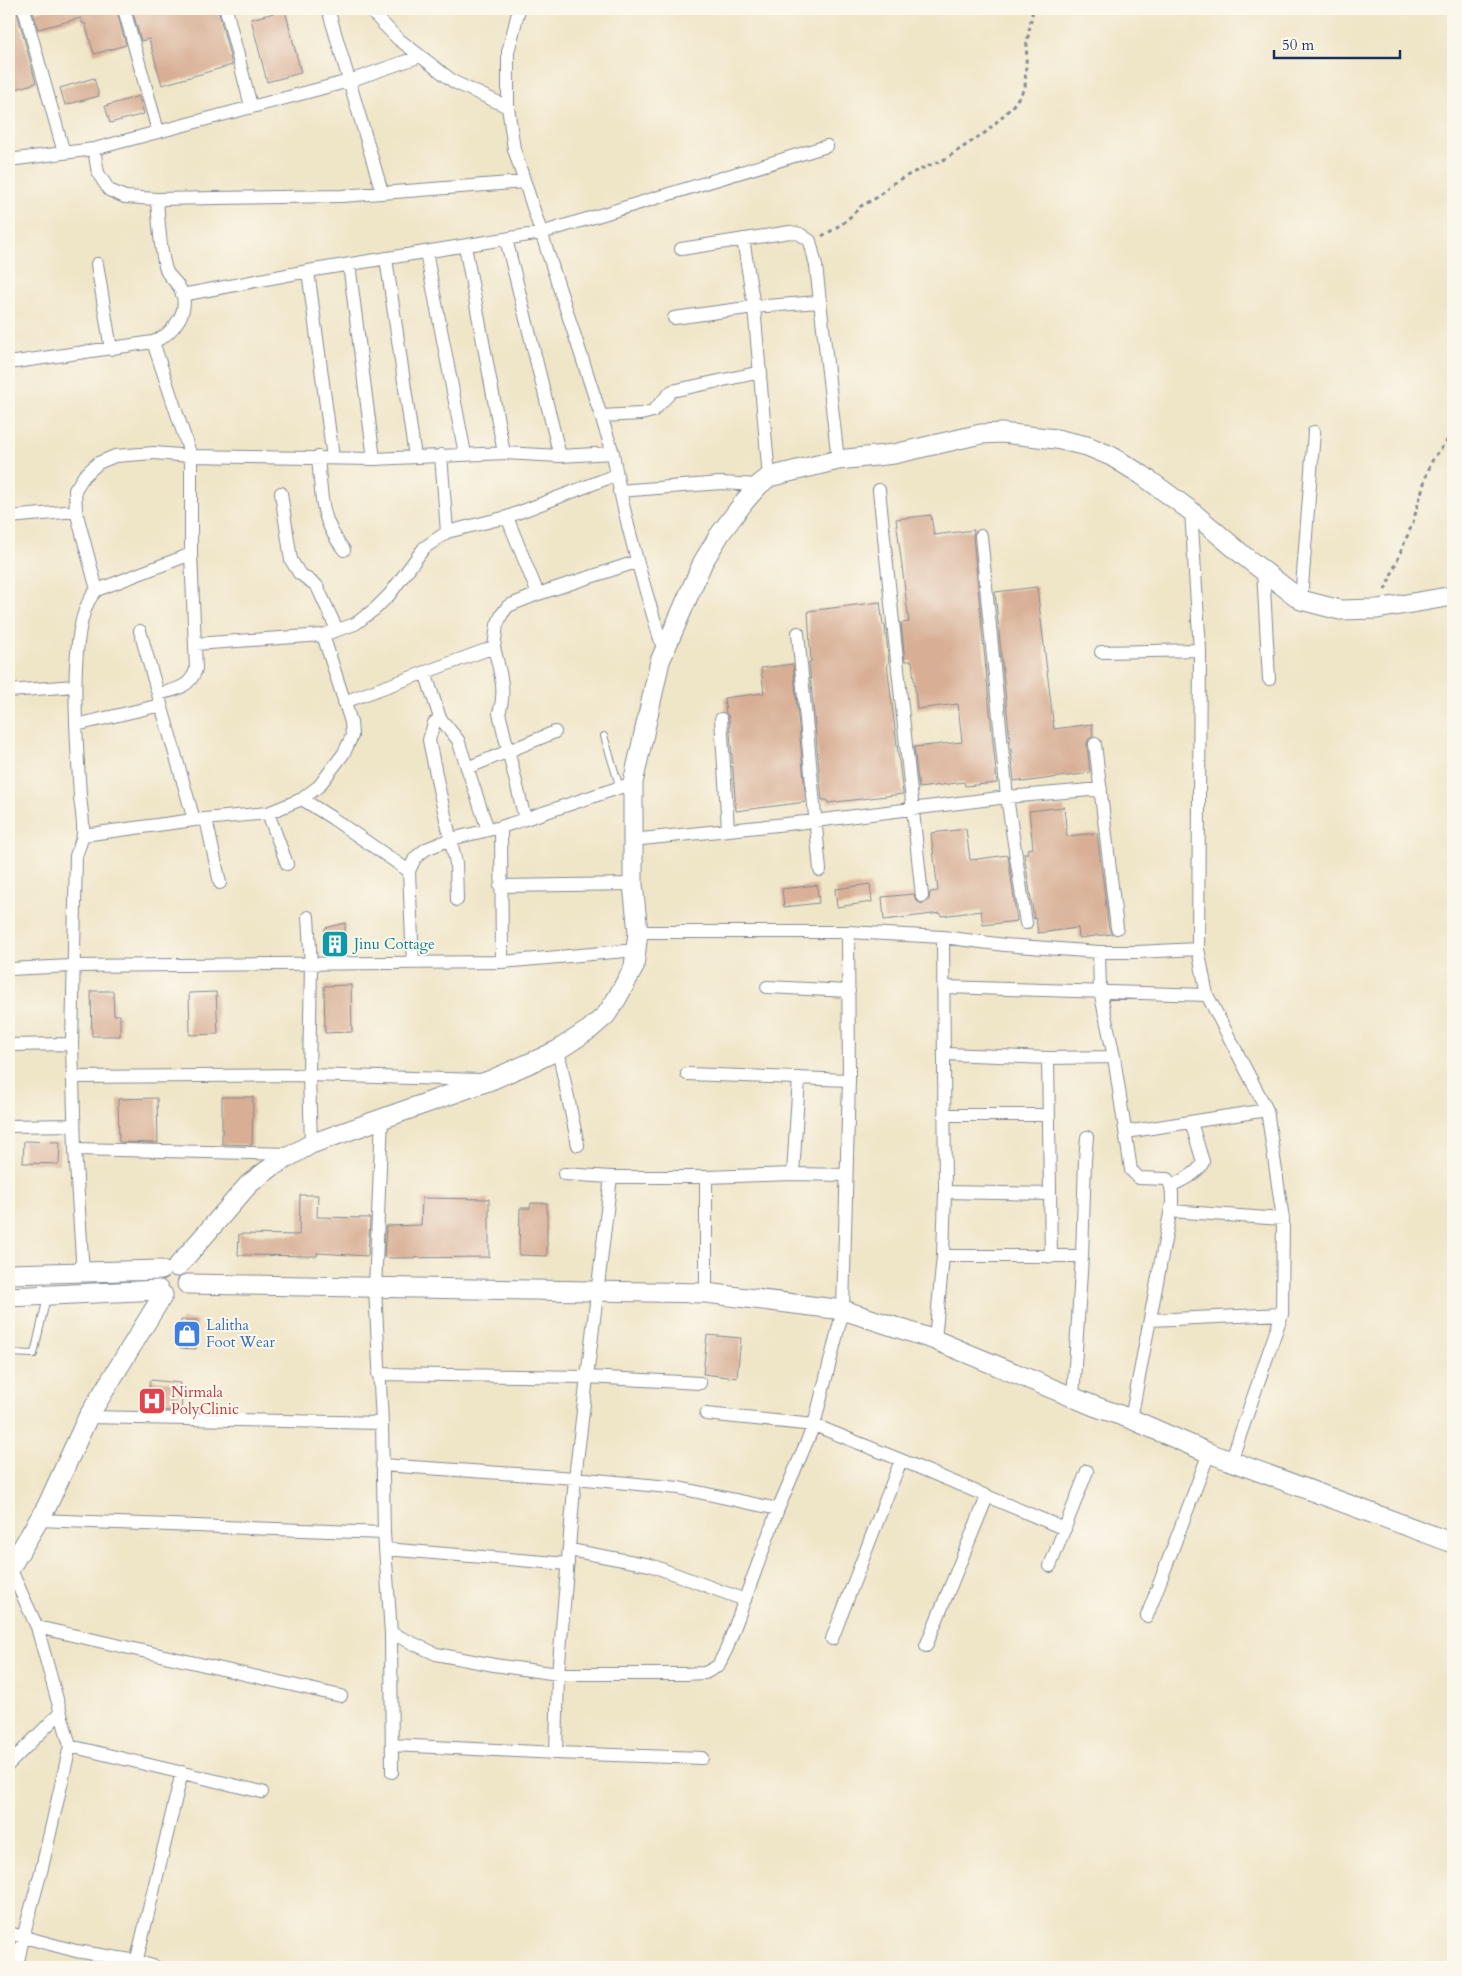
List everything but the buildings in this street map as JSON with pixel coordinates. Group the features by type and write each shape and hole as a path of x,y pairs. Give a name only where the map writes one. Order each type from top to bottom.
{"main road":[{"path":"9,1569 48,1506 88,1417 161,1292 157,1278 169,1269 249,1184 311,1144 491,1080 558,1050 590,1029 606,1015 634,967 637,941 632,840 626,786 660,661 703,562 720,534 764,481 838,460 894,454 981,434 1002,433 1056,440 1088,446 1112,456 1142,475 1191,511 1244,556 1301,600 1340,610 1377,609 1453,596"},
{"path":"9,1274 169,1269 185,1274 187,1284 182,1293 172,1298 161,1292 9,1297"},
{"path":"187,1284 706,1293 843,1310 935,1340 1131,1419 1209,1453 1453,1543"}],"street":[{"path":"24,9 64,153"},
{"path":"124,9 158,131"},
{"path":"226,9 251,106"},
{"path":"328,9 382,192"},
{"path":"369,9 398,38 454,82 508,107"},
{"path":"520,9 508,52 508,107 514,149 613,453 619,491 636,562 664,652"},
{"path":"9,160 94,148 349,81 421,56"},
{"path":"182,294 349,264 541,234 827,146"},
{"path":"94,148 98,173 109,190 125,197 157,199 342,196 524,182"},
{"path":"9,363 153,342 164,337 179,318 184,308 180,288 167,272 157,199"},
{"path":"681,249 790,232 800,234 810,241 816,266 838,460"},
{"path":"506,239 560,456"},
{"path":"619,491 721,482 764,481 761,372 754,307 743,240"},
{"path":"466,246 504,453"},
{"path":"426,252 465,454"},
{"path":"386,258 415,457"},
{"path":"97,264 111,349"},
{"path":"349,264 374,459"},
{"path":"308,271 333,458"},
{"path":"674,318 754,307 819,302"},
{"path":"76,725 160,699 193,679 196,669 191,554 191,456 153,342"},
{"path":"601,416 641,414 653,411 672,390 761,372"},
{"path":"1301,600 1314,432"},
{"path":"97,590 76,511 75,490 84,476 98,463 115,456 140,453 191,456 374,459 504,453 560,456 613,453"},
{"path":"441,456 447,532"},
{"path":"318,457 323,511 330,530 344,550"},
{"path":"195,644 323,635 355,624 375,609 390,594 424,548 447,532 507,517 616,475"},
{"path":"879,490 922,896"},
{"path":"281,493 291,560 300,572 317,586 336,630"},
{"path":"9,517 76,511"},
{"path":"1191,511 1200,650 1198,950 1207,995 1267,1110 1283,1219 1282,1314 1230,1461"},
{"path":"507,517 538,594"},
{"path":"980,536 1007,797 1026,923"},
{"path":"83,1273 75,1149 72,1044 72,966 76,856 83,835 76,725 75,686 78,647 83,617 90,595 97,590 191,554"},
{"path":"525,819 499,713 504,700 494,647 497,625 508,606 538,594 636,562"},
{"path":"1263,570 1269,679"},
{"path":"140,631 220,884"},
{"path":"798,633 820,870"},
{"path":"83,835 268,813 302,799 319,786 344,753 352,736 351,722 323,635"},
{"path":"344,702 494,647"},
{"path":"1101,652 1200,650"},
{"path":"425,672 440,718 458,740 467,768 494,828 500,886 502,962"},
{"path":"9,691 75,686"},
{"path":"440,718 434,723 429,740 438,789 456,863 457,900"},
{"path":"721,719 728,829"},
{"path":"467,768 555,732"},
{"path":"1094,744 1102,789 1117,928"},
{"path":"412,963 409,871 415,858 426,849 451,840 525,819 626,786"},
{"path":"632,840 815,821 1007,797 1102,789"},
{"path":"302,799 345,826 409,871"},
{"path":"268,813 286,864"},
{"path":"500,886 633,884"},
{"path":"308,917 311,965 309,1075 311,1144"},
{"path":"9,970 72,966 502,962 637,941 848,932 944,937 1005,945 1099,952 1198,950"},
{"path":"391,1633 436,1654 558,1674 705,1673 718,1666 727,1648 778,1509 814,1425 843,1310 849,1080 848,932"},
{"path":"935,1340 943,1256 945,1192 944,937"},
{"path":"1099,952 1100,990 1114,1057 1126,1132 1128,1158 1133,1174 1139,1178 1162,1178 1169,1181 1171,1186 1171,1211 1131,1419"},
{"path":"767,987 849,991"},
{"path":"944,987 1100,990 1207,995"},
{"path":"9,1045 72,1044"},
{"path":"558,1050 578,1145"},
{"path":"945,1054 1048,1058 1114,1057"},
{"path":"1048,1058 1051,1257"},
{"path":"687,1074 849,1080"},
{"path":"74,1077 309,1075 491,1080"},
{"path":"793,1174 799,1078"},
{"path":"1126,1132 1267,1110"},
{"path":"945,1115 1050,1115"},
{"path":"382,1118 375,1288 382,1423 384,1533 391,1633 392,1772"},
{"path":"1171,1186 1191,1175 1201,1167 1203,1162 1191,1122"},
{"path":"9,1126 74,1125"},
{"path":"1073,1397 1087,1136"},
{"path":"75,1149 294,1154"},
{"path":"564,1174 610,1177 846,1175"},
{"path":"556,1754 558,1674 575,1478 610,1177"},
{"path":"706,1177 706,1293"},
{"path":"945,1192 1050,1194"},
{"path":"1171,1211 1283,1219"},
{"path":"943,1256 1082,1256"},
{"path":"1150,1320 1282,1314"},
{"path":"378,1374 587,1377 700,1383"},
{"path":"706,1414 814,1425 1065,1530"},
{"path":"88,1417 382,1423"},
{"path":"1147,1616 1209,1453"},
{"path":"832,1639 901,1460"},
{"path":"382,1465 575,1478 679,1488 778,1509"},
{"path":"1050,1566 1086,1471"},
{"path":"926,1646 987,1497"},
{"path":"38,1520 384,1533"},
{"path":"385,1549 568,1564"},
{"path":"570,1550 650,1565 745,1600"},
{"path":"9,1569 37,1627 70,1746 42,1868 22,1937 16,1967"},
{"path":"37,1627 341,1696"},
{"path":"9,1764 60,1712"},
{"path":"392,1745 556,1754 702,1758"},
{"path":"70,1746 262,1792"},
{"path":"136,1964 182,1772"},
{"path":"9,1933 76,1952 155,1967"}],"lane":[{"path":"604,736 626,786"},
{"path":"9,1353 34,1354 47,1296"}],"path":[{"path":"810,241 846,221 861,206 876,198 899,180 944,160 986,132 1012,107 1025,88 1027,42 1033,9"},
{"path":"1377,609 1413,522 1433,459 1453,433"}],"place":[{"name":"Jinu Cottage","path":"335,944"},
{"name":"Lalitha Foot Wear","path":"187,1334"},
{"name":"Nirmala PolyClinic","path":"152,1401"}]}
